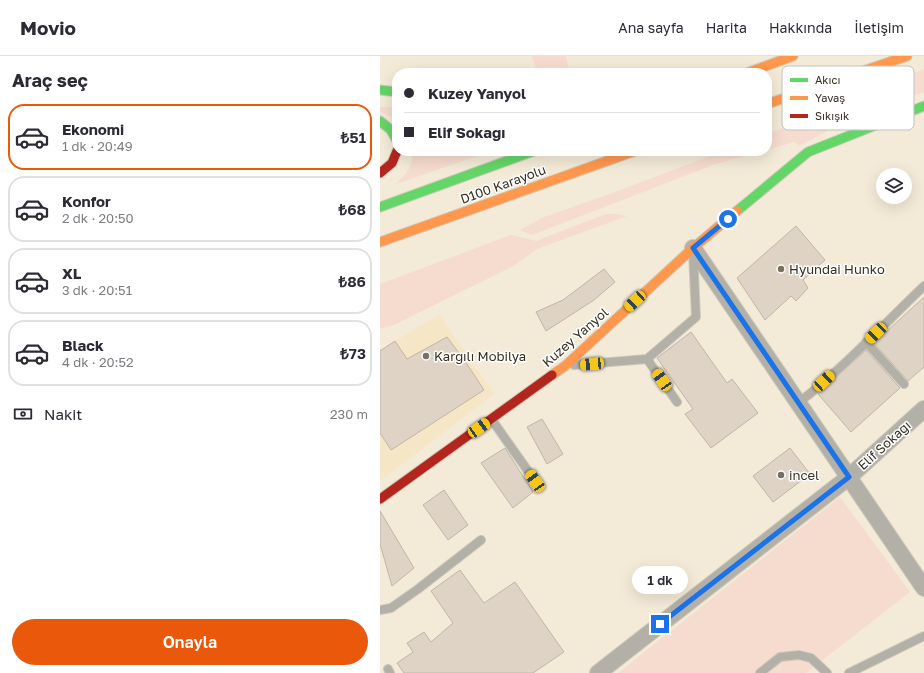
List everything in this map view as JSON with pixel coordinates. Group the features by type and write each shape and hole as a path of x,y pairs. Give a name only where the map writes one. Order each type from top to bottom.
{"main road":[{"path":"761,68 793,56"},
{"path":"878,66 907,56"},
{"path":"380,90 392,91"},
{"path":"772,102 782,99"},
{"name":"Kuzey Yanyol","path":"914,110 924,106"},
{"path":"380,121 392,131"},
{"name":"Kuzey Yanyol","path":"380,499 565,366 693,248 808,152 863,130"},
{"path":"380,173 392,163 395,156"},
{"name":"D100 Karayolu","path":"380,207 520,156"},
{"name":"D100 Karayolu","path":"380,242 621,156"}],"street":[{"path":"693,248 924,588"},
{"name":"Elif Sokağı","path":"598,673 849,477 924,409"}],"lane":[{"path":"565,366 647,359 696,317 693,248"},
{"path":"798,402 814,391 924,286"},
{"path":"866,342 904,384"},
{"path":"647,359 677,402"},
{"path":"492,419 535,481"},
{"path":"380,610 391,608 481,540"},
{"path":"849,673 924,636"},
{"path":"760,673 780,657 799,655 811,658 827,673"}],"shaded area":[{"path":"531,56 566,56 568,68 537,68"},
{"path":"924,69 924,92 914,96 914,73"},
{"path":"380,107 392,107 392,118 380,111"},
{"path":"782,128 782,130 829,130 799,146 794,142 772,149 772,132"},
{"path":"477,156 396,184 411,166 412,157"},
{"path":"710,156 744,156 713,165 532,235 520,230 544,217"},
{"path":"606,214 627,216 537,249 515,265 394,325 380,329 380,284 511,235 536,241"},
{"path":"439,315 494,394 380,481 380,350"},
{"path":"840,497 910,592 806,673 618,673"}],"building":[{"name":"Hyundai Hunko","path":"796,226 825,260 803,280 808,288 796,301 791,296 765,320 737,278"},
{"path":"604,269 615,282 594,300 546,331 536,312 563,300"},
{"path":"924,297 924,367 908,381 874,343"},
{"path":"691,332 727,383 732,379 758,413 711,448 685,414 693,409 657,358"},
{"path":"447,337 484,390 391,450 380,433 380,351 395,341 407,359"},
{"path":"866,350 900,388 851,432 818,394"},
{"path":"542,419 563,454 547,464 527,427"},
{"path":"505,448 533,492 513,508 481,463"},
{"name":"incel","path":"790,448 810,474 773,502 753,476"},
{"path":"444,490 468,525 448,540 423,505"},
{"path":"380,511 414,568 392,586 380,544"},
{"path":"460,570 484,603 515,582 564,652 533,673 404,673 397,663 413,652 407,643 424,632 431,642 453,623 431,591"}],"traffic: fast":[{"path":"380,90 392,91"},
{"path":"914,110 924,106"},
{"path":"380,121 392,132"},
{"path":"737,211 808,152 863,130"},
{"path":"380,207 520,156"}],"traffic: slow":[{"path":"761,68 793,56"},
{"path":"878,66 907,56"},
{"path":"772,102 782,99"},
{"path":"380,242 621,156"},
{"path":"552,375 565,366 693,248 737,211"}],"traffic: jam":[{"path":"380,173 392,163 395,156"},
{"path":"380,499 552,375"}],"place":[{"name":"Hyundai Hunko","path":"781,269"},
{"name":"Kargılı Mobilya","path":"426,356"},
{"name":"incel","path":"781,475"}],"route":[{"path":"660,624 849,477 693,248 728,219"}]}
